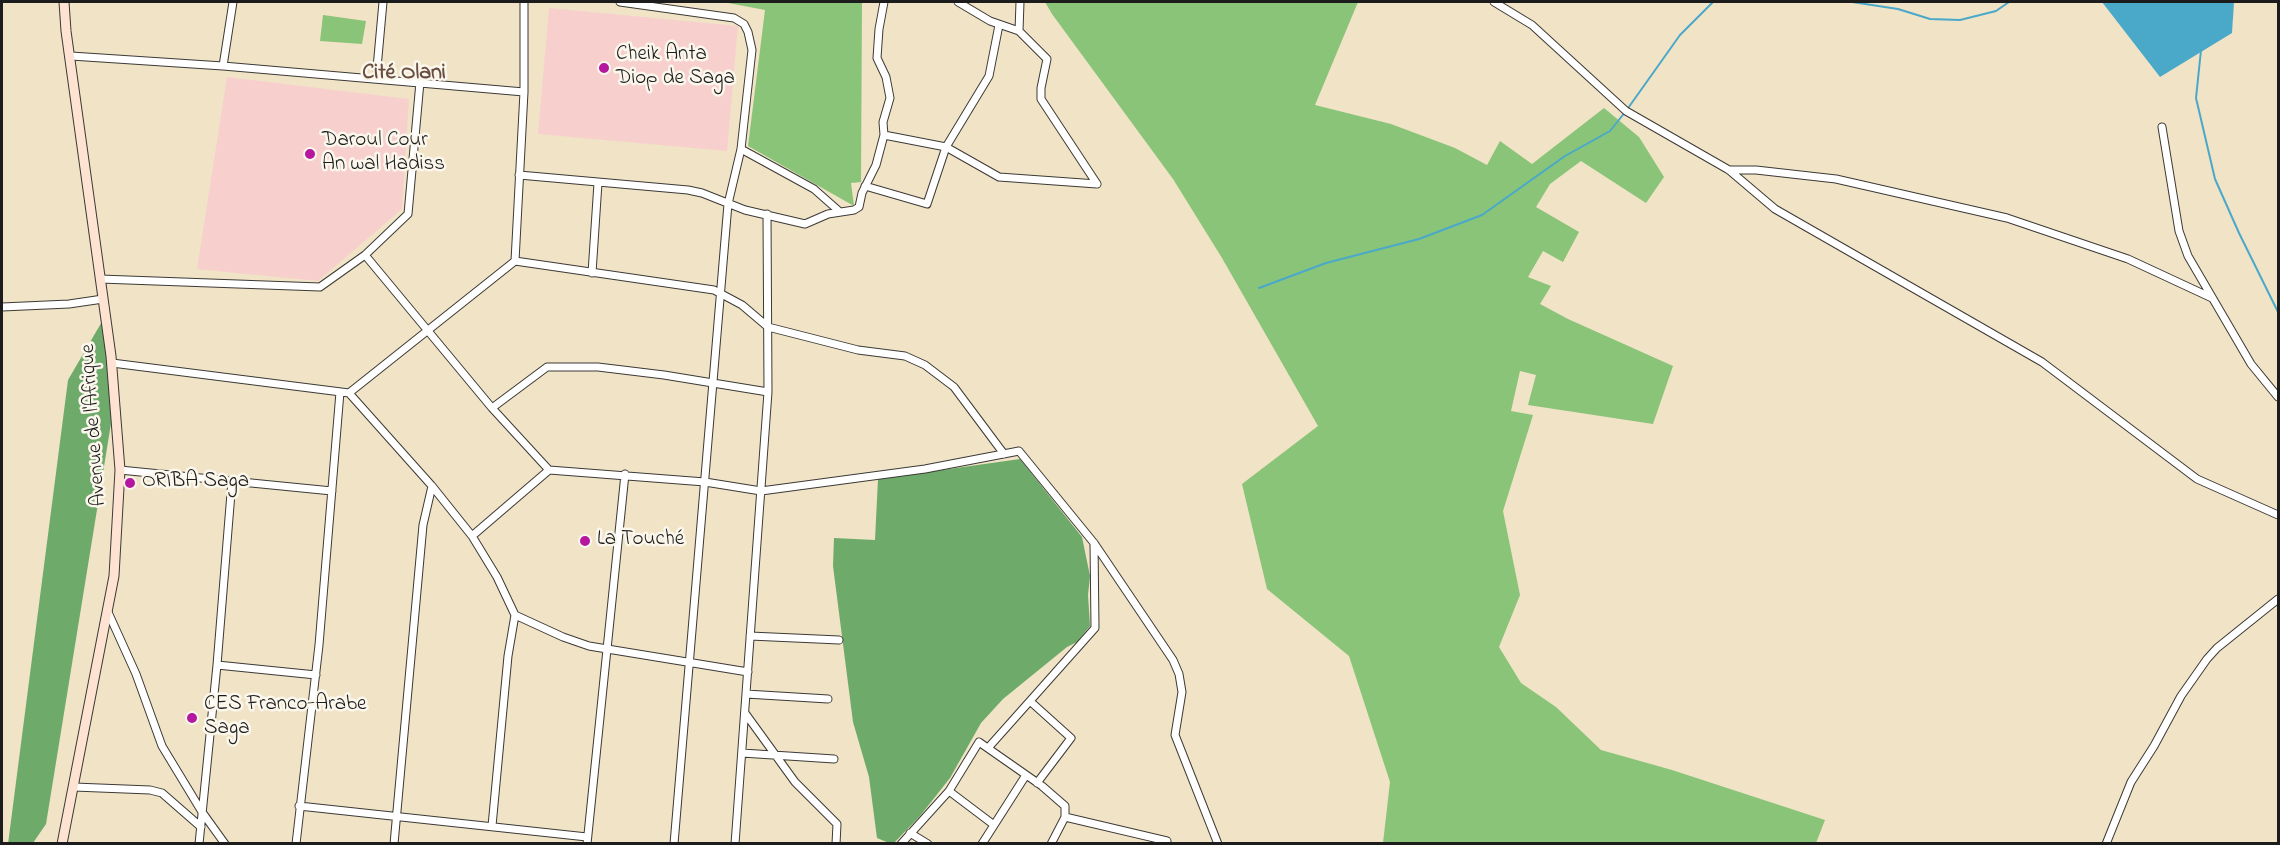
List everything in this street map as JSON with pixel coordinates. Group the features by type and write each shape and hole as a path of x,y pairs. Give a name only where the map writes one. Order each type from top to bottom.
{"main road":[{"name":"Avenue de l'Afrique","path":"62,843 116,558 120,470 112,363 66,31 64,2"}],"street":[{"path":"223,66 233,2"},
{"path":"376,79 383,2"},
{"path":"514,261 524,92 524,2"},
{"path":"620,2 729,16 744,24 752,50 741,149 728,204 674,843"},
{"path":"519,176 688,190 702,193 745,210 805,224 840,212 854,210 859,207 865,186 876,165 884,135 883,122 890,98 886,77 877,58 884,2"},
{"path":"884,135 946,147 999,177 1097,184 1041,99 1047,59 1019,31 999,25 958,2"},
{"path":"1019,31 1020,2"},
{"path":"1494,2 1532,25 1626,111 1729,170 1775,209 2042,362 2197,479 2278,515"},
{"path":"865,186 927,204 946,147 989,76 999,25"},
{"path":"71,57 223,66 524,92"},
{"path":"100,279 320,287 364,255 408,214 420,82"},
{"path":"2162,127 2179,231 2194,269 2251,364 2278,397"},
{"path":"741,149 814,189 840,212"},
{"path":"1729,170 1756,170 1836,179 2007,219 2128,259 2212,298"},
{"path":"592,273 598,183"},
{"path":"735,843 768,392 768,214"},
{"path":"364,255 492,408 549,470"},
{"path":"349,393 514,261 721,292 742,304 768,327 830,344 905,356 925,365 954,387 1004,454"},
{"path":"2,307 69,304 103,299"},
{"path":"112,363 349,393 432,486 472,536 497,577 515,615 508,656 492,826"},
{"path":"492,408 547,367 593,367 768,392"},
{"path":"296,843 315,675 340,392"},
{"path":"472,536 549,470 625,474 705,482 761,491 925,469 1019,451 1094,543 1173,660 1179,674 1182,692 1175,735 1218,843"},
{"path":"120,470 332,491"},
{"path":"299,806 492,826 587,840 625,474"},
{"path":"199,843 232,481"},
{"path":"394,843 423,525 432,486"},
{"path":"988,748 1095,628 1094,543"},
{"path":"2106,843 2131,782 2181,696 2207,659 2217,648 2278,599"},
{"path":"107,610 136,674 162,746 202,812 225,843"},
{"path":"515,615 573,641 607,650 748,672"},
{"path":"750,636 839,640"},
{"path":"217,665 315,675"},
{"path":"746,694 828,699"},
{"path":"1031,702 1071,738 1037,783"},
{"path":"745,712 795,782 837,824 836,843"},
{"path":"901,843 949,791 979,742 1065,806 1065,816 1051,843"},
{"path":"742,753 834,759"},
{"path":"982,843 1026,775"},
{"path":"74,787 150,790 162,793 201,827"},
{"path":"949,791 994,825"},
{"path":"1065,816 1167,841"},
{"path":"910,833 928,843"}],"shaded area":[{"path":"549,8 738,26 727,151 538,134"},
{"name":"Daroul Cour An wal Hadiss","path":"227,77 409,99 402,209 318,281 197,269"}],"green space":[{"path":"723,2 862,3 861,182 851,183 854,206 748,146 765,10"},
{"path":"1045,2 1358,2 1315,105 1391,124 1455,148 1487,165 1500,141 1532,164 1604,108 1639,137 1664,177 1646,203 1581,161 1550,184 1536,207 1579,232 1563,262 1543,251 1528,277 1551,286 1540,304 1673,366 1653,424 1528,405 1536,375 1520,371 1511,411 1533,415 1503,511 1520,595 1499,647 1521,683 1556,707 1601,750 1672,770 1825,820 1816,843 1383,843 1390,782 1349,656 1267,589 1242,484 1318,426 1222,258 1173,179"},
{"path":"323,15 366,21 362,44 320,41"},
{"path":"107,313 113,411 46,824 33,843 8,844 68,380"},
{"path":"1020,459 1082,537 1090,576 1088,595 1090,626 1077,642 1067,647 1003,699 981,723 950,778 920,816 894,843 889,843 877,838 869,777 853,722 833,566 834,538 875,540 878,479"}],"water":[{"path":"2102,2 2234,2 2232,33 2160,77"}],"waterway":[{"path":"1259,288 1326,263 1419,239 1482,215 1565,156 1610,131 1680,35 1713,2"},
{"path":"1852,2 1898,9 1930,19 1960,20 1996,11 2009,2"},
{"path":"2201,50 2196,98 2215,179 2278,312"}],"place":[{"name":"Cheik Anta Diop de Saga","path":"604,68"},
{"name":"Daroul Cour An wal Hadiss","path":"310,154"},
{"name":"ORIBA Saga","path":"130,483"},
{"name":"La Touché","path":"585,541"},
{"name":"CES Franco-Arabe Saga","path":"192,718"}],"district":[{"name":"Cité Olani","path":"404,74"}]}
